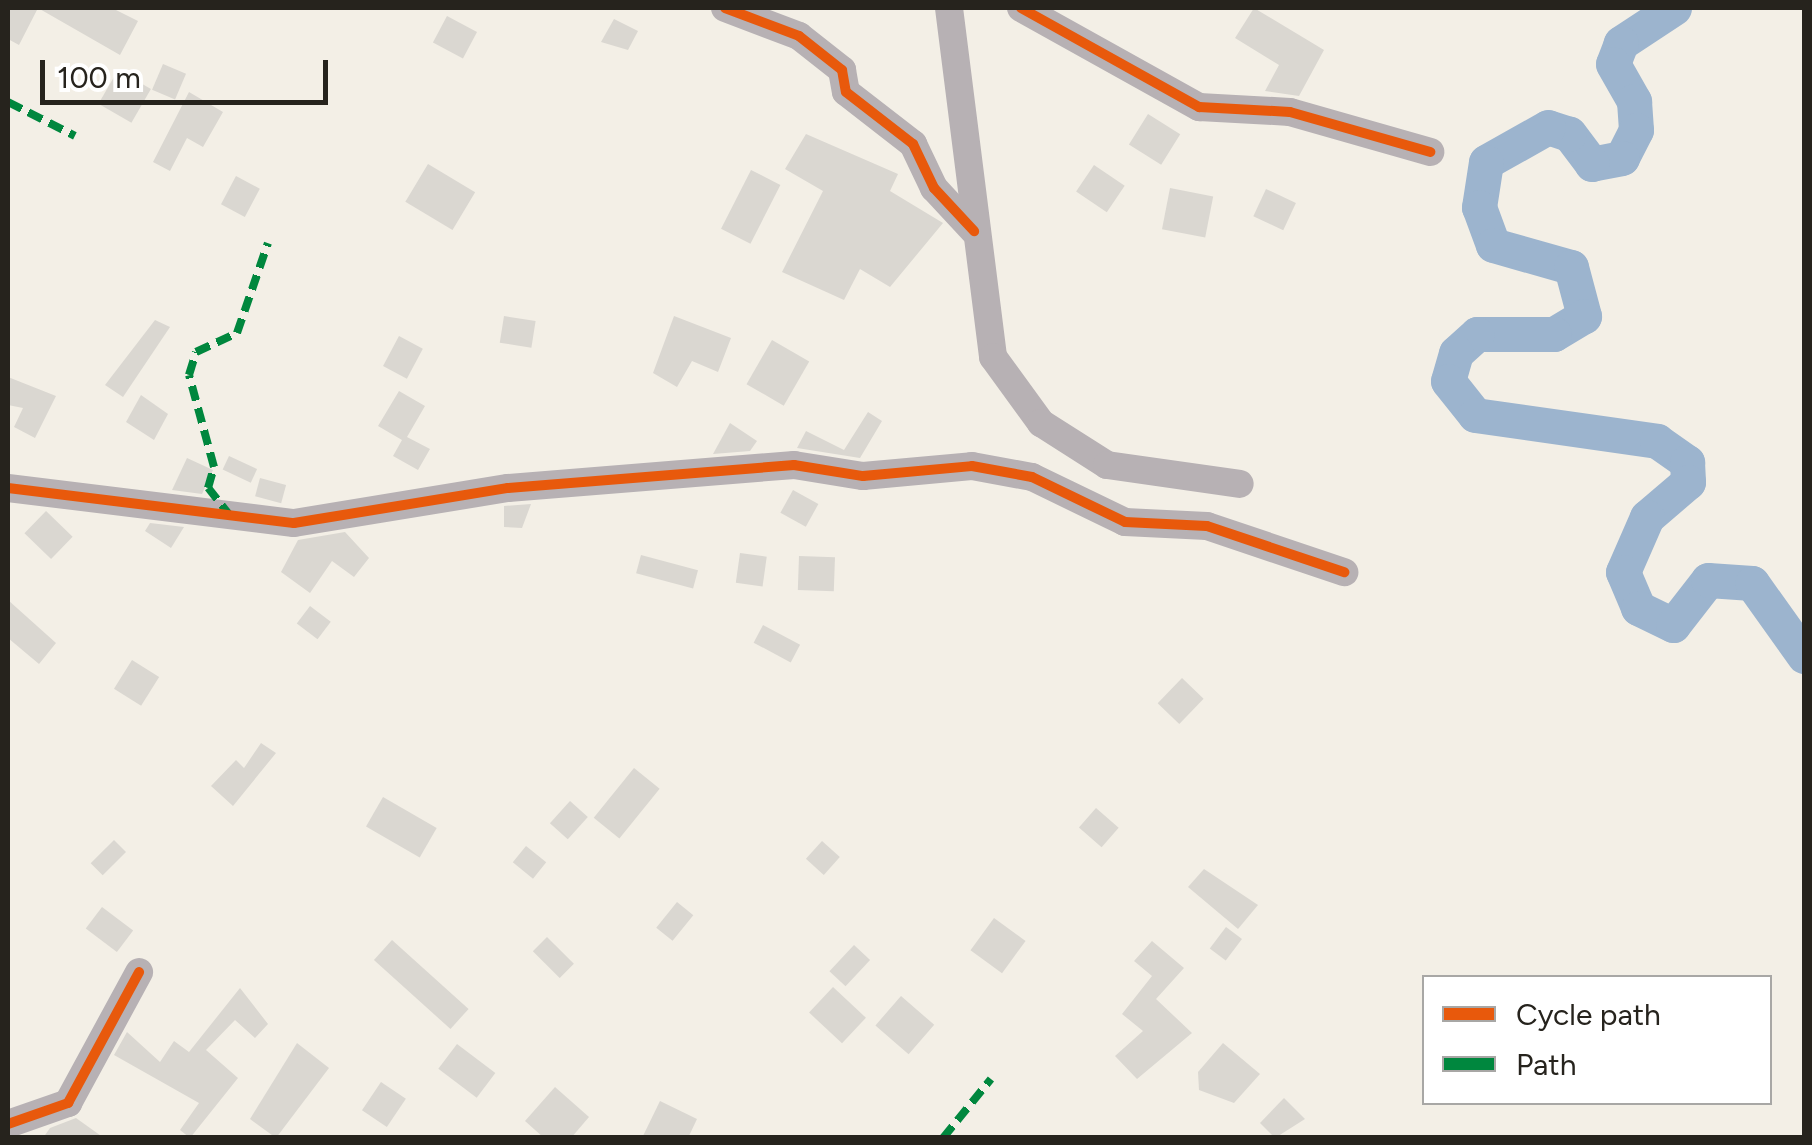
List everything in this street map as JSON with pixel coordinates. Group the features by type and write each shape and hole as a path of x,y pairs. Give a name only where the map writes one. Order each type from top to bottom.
{"street":[{"path":"725,8 799,36 842,70 846,92 913,144 934,188 974,231"},
{"path":"949,8 974,231 993,357 1041,423 1107,465 1240,484"},
{"path":"1021,8 1199,107 1290,112 1430,152"},
{"path":"8,488 294,523 508,488 794,464 863,476 972,466 1032,477 1124,522 1207,526 1344,572"},
{"path":"10,1116 68,1103 139,972"}],"building":[{"path":"8,8 38,8 19,45 8,39"},
{"path":"38,8 112,8 138,21 120,55"},
{"path":"1254,8 1324,50 1299,96 1265,91 1279,65 1235,38"},
{"path":"447,16 477,32 463,58 433,42"},
{"path":"614,19 638,31 628,50 601,42"},
{"path":"163,64 186,74 175,100 152,90"},
{"path":"118,70 151,89 131,123 98,104"},
{"path":"189,92 223,112 203,147 187,138 170,171 153,162"},
{"path":"1148,114 1180,134 1161,165 1129,145"},
{"path":"806,134 898,174 890,191 943,223 890,287 860,269 844,300 782,272 823,191 785,169"},
{"path":"428,164 475,192 452,230 405,202"},
{"path":"1094,165 1125,186 1107,212 1076,192"},
{"path":"751,170 780,185 750,244 721,229"},
{"path":"236,176 260,189 245,217 221,204"},
{"path":"1170,188 1213,196 1205,238 1162,229"},
{"path":"1266,189 1296,203 1283,230 1253,216"},
{"path":"504,316 536,321 531,348 500,343"},
{"path":"674,316 731,338 718,372 692,361 677,387 653,373"},
{"path":"155,320 170,327 123,397 105,385"},
{"path":"399,336 423,349 407,379 383,366"},
{"path":"772,340 809,361 784,406 746,384"},
{"path":"8,377 56,396 35,438 14,427 23,408 8,405"},
{"path":"399,391 425,406 407,437 430,449 418,470 393,456 402,440 378,426"},
{"path":"141,395 168,414 154,440 126,422"},
{"path":"868,412 882,421 860,458 797,448 806,431 844,450"},
{"path":"730,423 757,441 750,451 713,454"},
{"path":"229,456 257,469 251,483 223,470"},
{"path":"187,458 213,470 202,494 172,490"},
{"path":"260,478 286,485 281,503 255,496"},
{"path":"793,490 818,504 806,527 780,513"},
{"path":"531,504 522,528 504,527 504,506"},
{"path":"46,511 73,537 51,559 24,533"},
{"path":"150,523 184,527 171,548 145,531"},
{"path":"345,532 369,558 354,577 332,561 310,593 281,572 298,540"},
{"path":"740,553 767,557 763,586 736,583"},
{"path":"641,555 698,570 693,589 636,573"},
{"path":"799,556 835,557 834,591 798,590"},
{"path":"8,600 56,643 39,664 8,638"},
{"path":"310,606 331,622 318,639 297,624"},
{"path":"763,625 800,645 791,662 754,643"},
{"path":"132,660 159,677 141,706 114,689"},
{"path":"1182,678 1204,699 1179,724 1158,703"},
{"path":"261,743 276,753 233,806 211,786 236,760 244,768"},
{"path":"634,768 660,789 619,839 594,818"},
{"path":"383,797 437,828 420,857 366,826"},
{"path":"570,801 588,817 568,839 550,823"},
{"path":"1096,808 1119,828 1102,847 1079,828"},
{"path":"114,840 126,852 103,875 91,863"},
{"path":"822,841 840,857 824,875 806,859"},
{"path":"526,846 546,862 533,879 513,862"},
{"path":"1204,869 1258,905 1238,929 1188,887"},
{"path":"677,902 693,915 673,941 656,928"},
{"path":"102,907 133,930 117,952 86,929"},
{"path":"994,918 1026,941 1002,973 970,950"},
{"path":"1226,927 1242,939 1226,961 1210,949"},
{"path":"547,937 574,964 560,978 533,951"},
{"path":"392,940 469,1009 450,1029 374,960"},
{"path":"1152,941 1184,968 1156,999 1192,1033 1137,1079 1115,1056 1143,1031 1122,1014 1152,976 1134,961"},
{"path":"854,945 870,960 846,986 829,971"},
{"path":"833,987 866,1018 842,1043 809,1013"},
{"path":"240,988 268,1024 255,1038 235,1020 206,1050 238,1078 190,1138 180,1130 199,1103 114,1055 127,1032 160,1062 174,1041 189,1052"},
{"path":"901,996 934,1025 909,1054 875,1025"},
{"path":"297,1043 329,1068 276,1138 250,1119"},
{"path":"1223,1043 1260,1074 1234,1103 1199,1090 1198,1072"},
{"path":"457,1044 495,1073 477,1098 438,1069"},
{"path":"381,1082 406,1099 387,1127 362,1110"},
{"path":"555,1087 589,1117 571,1138 544,1138 525,1121"},
{"path":"1284,1098 1305,1119 1275,1138 1260,1123"},
{"path":"660,1101 697,1119 688,1138 642,1138"},
{"path":"76,1118 104,1138 43,1138 50,1128"}],"waterway":[{"path":"1674,8 1621,43 1613,64 1634,101 1636,130 1622,158 1592,164 1569,134 1548,127 1486,162 1479,207 1493,245 1571,267 1584,316 1554,334 1477,334 1456,353 1448,381 1475,415 1657,441 1687,462 1688,482 1647,517 1623,572 1638,608 1673,625 1708,580 1752,583 1804,656"}],"marked path":[{"path":"8,102 75,136"},
{"path":"231,517 208,488 214,467 189,375 196,352 237,333 268,243"},
{"path":"943,1138 991,1079"}],"cycle path":[{"path":"725,8 799,36 842,70 846,92 913,144 934,188 974,231"},
{"path":"1021,8 1199,107 1290,112 1430,152"},
{"path":"8,488 294,523 508,488 794,465 863,476 972,466 1032,477 1125,522 1207,526 1344,572"},
{"path":"8,1124 68,1103 139,972"}]}
